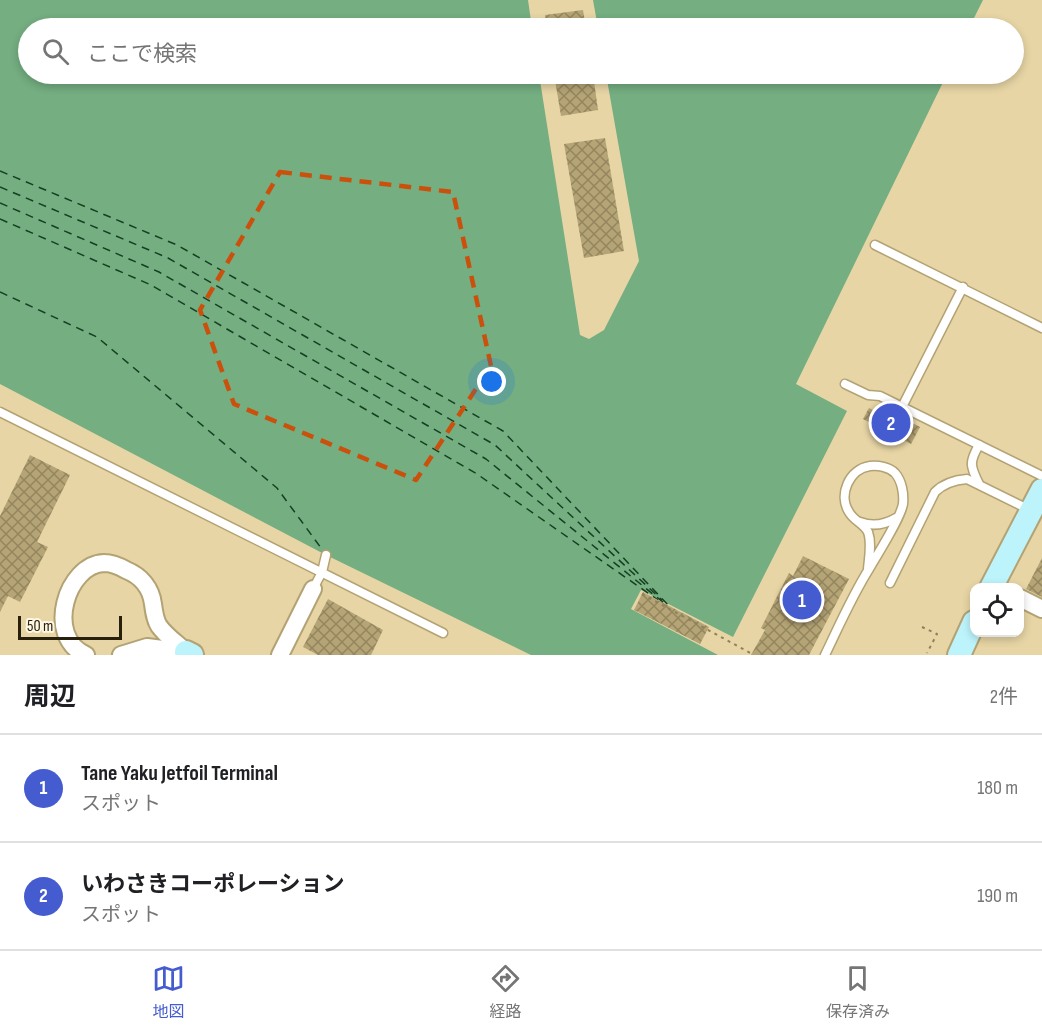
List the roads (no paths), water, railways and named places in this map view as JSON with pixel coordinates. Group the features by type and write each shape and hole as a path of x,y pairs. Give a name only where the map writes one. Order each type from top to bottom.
{"street":[{"path":"994,583 1036,513 1042,490"},
{"path":"86,655 76,651 63,627 65,602 76,580 87,569 102,562 117,565 142,580 149,590 159,626 189,654"},
{"path":"280,655 313,589"},
{"path":"1024,600 1042,609"},
{"path":"959,655 970,632"},
{"path":"121,655 147,647 189,654"}],"lane":[{"path":"875,245 1042,328"},
{"path":"903,406 963,287"},
{"path":"845,384 903,406 1042,476"},
{"path":"0,412 443,633"},
{"path":"979,445 970,463 979,484"},
{"path":"825,655 903,505 901,483 895,473 887,467 875,465 864,466 856,471 848,482 844,494 850,514 868,531 870,550 868,569"},
{"path":"890,583 935,492 942,485 967,479 1036,513"},
{"path":"858,522 869,525 881,524 897,518"},
{"path":"313,589 322,572 326,555"}],"place":[{"name":"いわさきコーポレーション","path":"891,423"},
{"name":"Tane Yaku Jetfoil Terminal","path":"802,600"}]}
